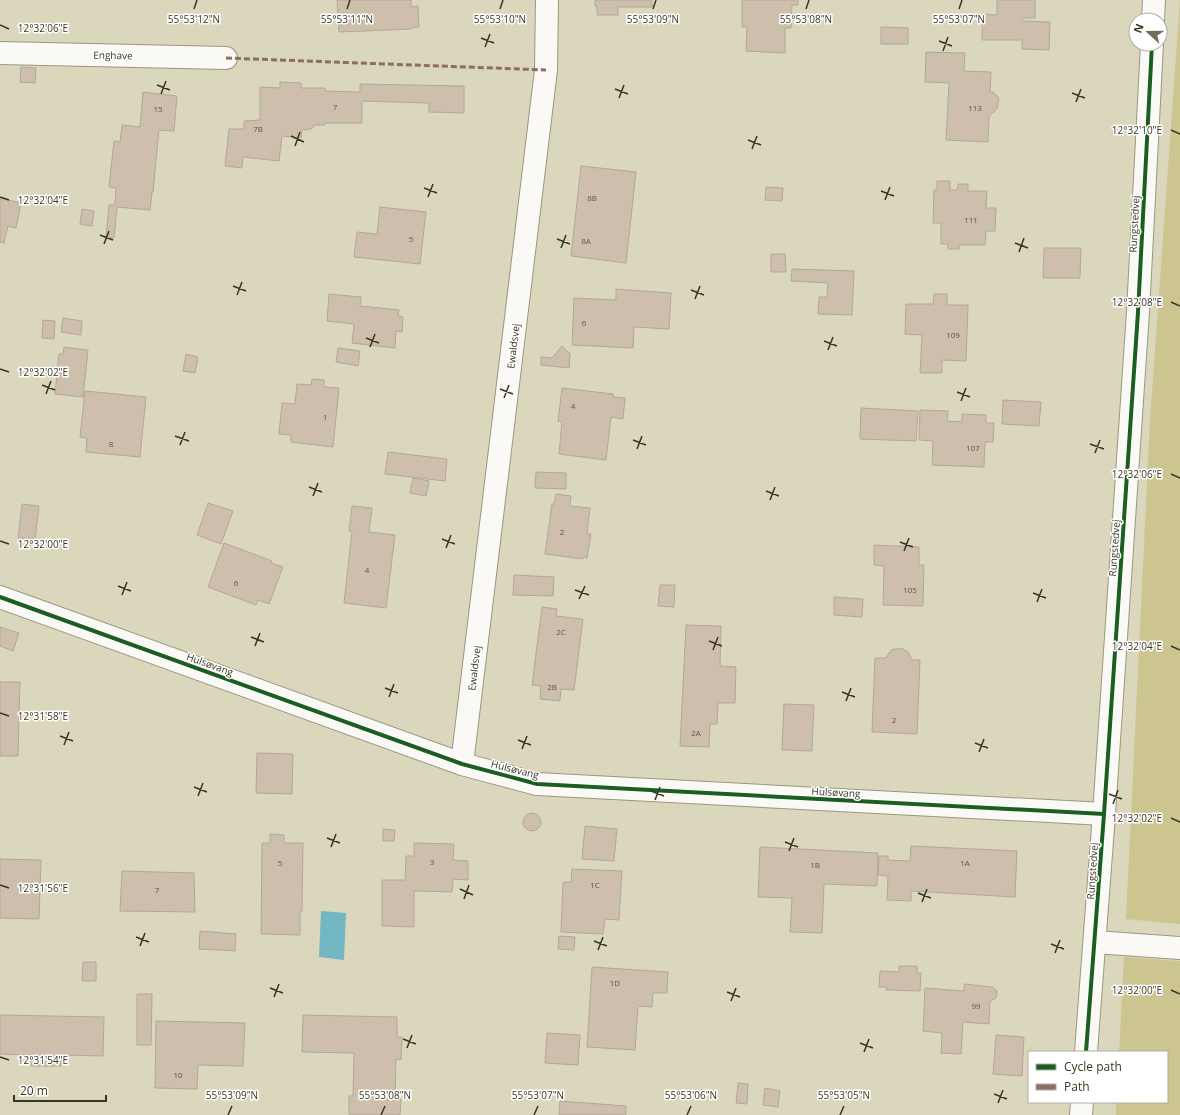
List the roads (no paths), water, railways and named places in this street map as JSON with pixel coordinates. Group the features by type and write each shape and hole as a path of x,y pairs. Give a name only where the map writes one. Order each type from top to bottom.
{"street":[{"name":"Ewaldsvej","path":"462,764 546,70 547,0"},
{"path":"1153,12 1154,0"},
{"name":"Rungstedvej","path":"1086,1051 1104,814 1138,304 1152,52"},
{"name":"Enghave","path":"0,53 226,58"},
{"name":"Hulsøvang","path":"0,596 462,764 537,784 1104,814"},
{"path":"1095,942 1180,948"},
{"path":"1081,1115 1082,1103"}],"water":[{"path":"321,911 346,913 344,960 319,957"}]}
